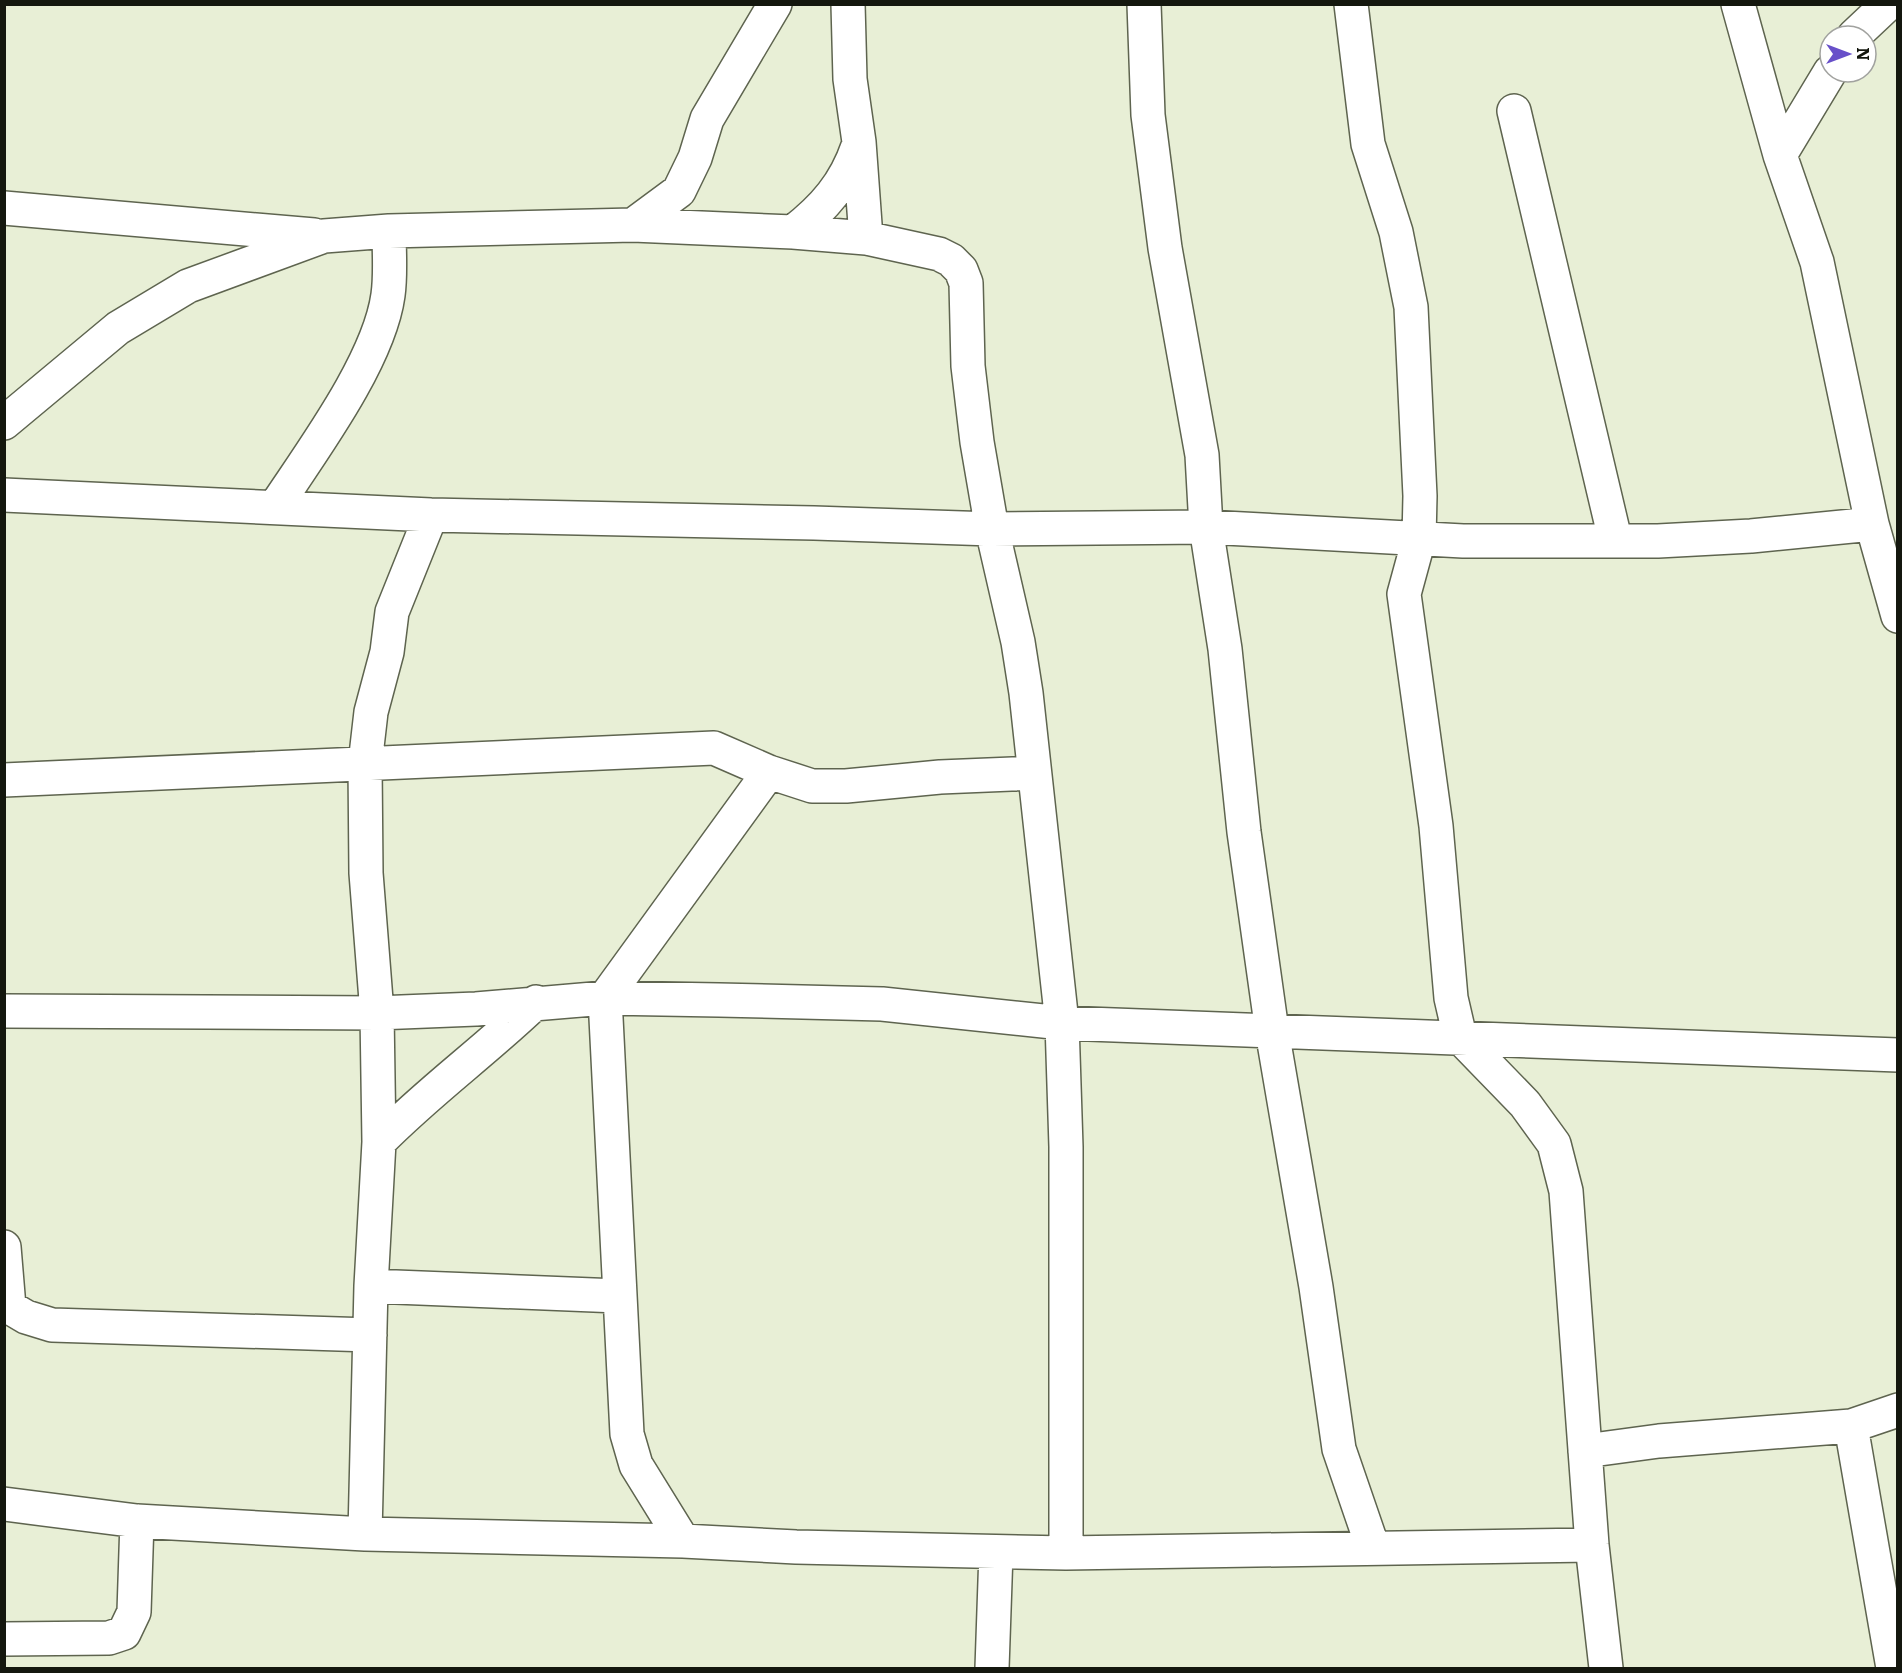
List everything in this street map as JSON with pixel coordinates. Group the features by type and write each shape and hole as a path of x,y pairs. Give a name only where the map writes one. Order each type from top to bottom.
{"street":[{"path":"633,225 679,191 695,158 707,118 775,4"},
{"path":"848,4 850,79 860,142 866,238"},
{"path":"1144,4 1148,115 1165,248 1202,455 1206,527 1225,649 1244,832 1272,1031 1316,1287 1339,1449 1373,1548"},
{"path":"1351,4 1368,144 1396,232 1411,307 1420,459 1419,539 1404,594 1436,826 1446,960 1460,1037 1525,1104 1554,1144 1566,1191 1592,1545 1606,1668"},
{"path":"1738,4 1780,155 1817,262 1872,524 1898,616"},
{"path":"1867,24 1888,4"},
{"path":"1780,155 1823,84"},
{"path":"1514,111 1615,539"},
{"path":"793,232 820,211 832,196 850,169 860,142"},
{"path":"4,208 324,236 389,231 633,225 793,232 866,238 939,254 951,260 961,270 966,283 968,366 975,431 992,530 1018,642 1062,1023 1066,1158 1066,1553"},
{"path":"275,507 332,420 379,331 388,294 389,231"},
{"path":"4,423 118,328 188,286 324,236"},
{"path":"4,495 431,515 814,523 992,530 1206,527 1419,539 1594,542 1615,539 1658,541 1751,536 1872,524"},
{"path":"365,1534 371,1286 379,1142 377,1013 366,873 365,764 371,712 387,652 392,612 431,515"},
{"path":"4,780 714,748 769,772 812,786 846,786 940,777 1034,773"},
{"path":"683,1541 636,1465 627,1434 618,1296 605,998 769,772"},
{"path":"4,1011 377,1013 476,1009 536,1002 605,998 882,1004 1062,1023 1898,1055"},
{"path":"379,1142 413,1107 503,1033 536,1002"},
{"path":"4,1247 9,1306 26,1317 52,1325 370,1335"},
{"path":"371,1286 618,1296"},
{"path":"1585,1451 1659,1441 1851,1426 1898,1410"},
{"path":"1851,1426 1893,1668"},
{"path":"4,1504 137,1521 365,1534 683,1541 996,1552 1066,1553 1592,1545"},
{"path":"4,1639 109,1638 124,1633 134,1612 137,1521"},
{"path":"992,1668 996,1552"}]}
